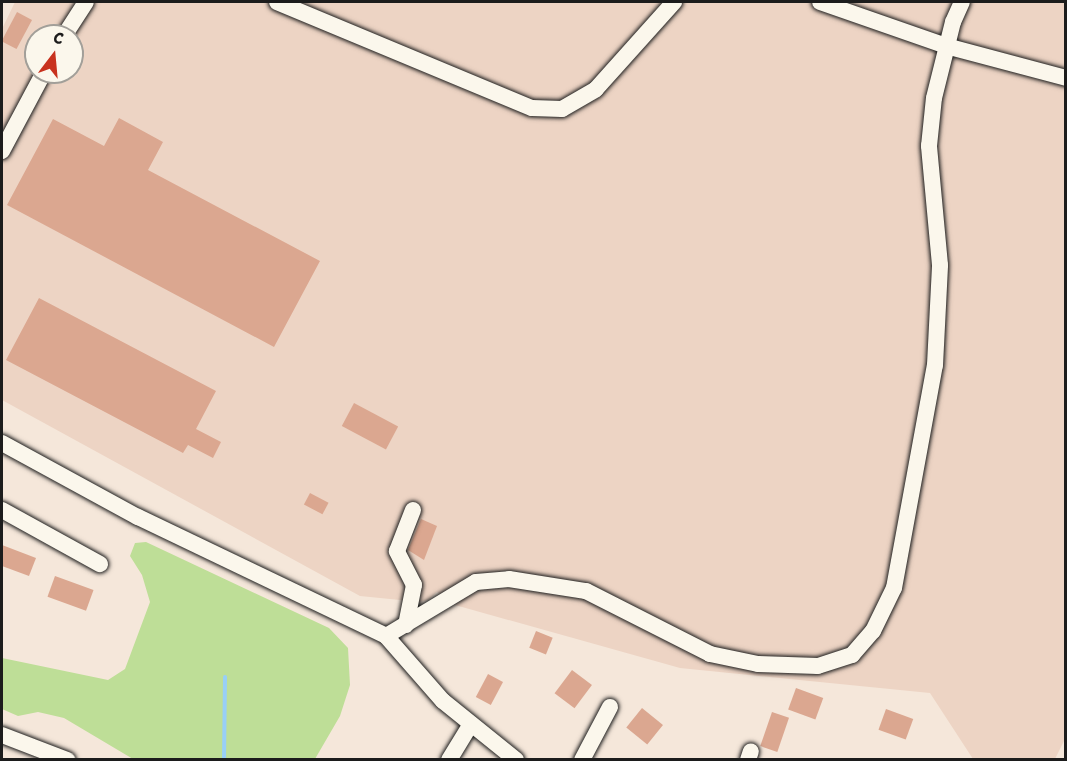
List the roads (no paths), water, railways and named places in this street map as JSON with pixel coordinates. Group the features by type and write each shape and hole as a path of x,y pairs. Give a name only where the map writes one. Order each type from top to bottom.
{"street":[{"path":"72,24 86,2"},
{"path":"277,2 532,108 562,109 596,89 674,2"},
{"path":"820,2 946,46 1065,78"},
{"path":"386,636 476,582 509,579 586,591 710,654 758,664 818,666 852,655 873,631 894,588 934,365 940,265 929,146 934,98 946,46 962,2"},
{"path":"2,151 38,84"},
{"path":"2,443 138,518 386,636 400,648 443,701 516,759"},
{"path":"2,510 100,564"},
{"path":"406,625 414,585 397,551 413,510"},
{"path":"582,759 610,707"},
{"path":"448,759 471,724"},
{"path":"2,735 67,759"}],"waterway":[{"path":"224,760 225,677"}]}
